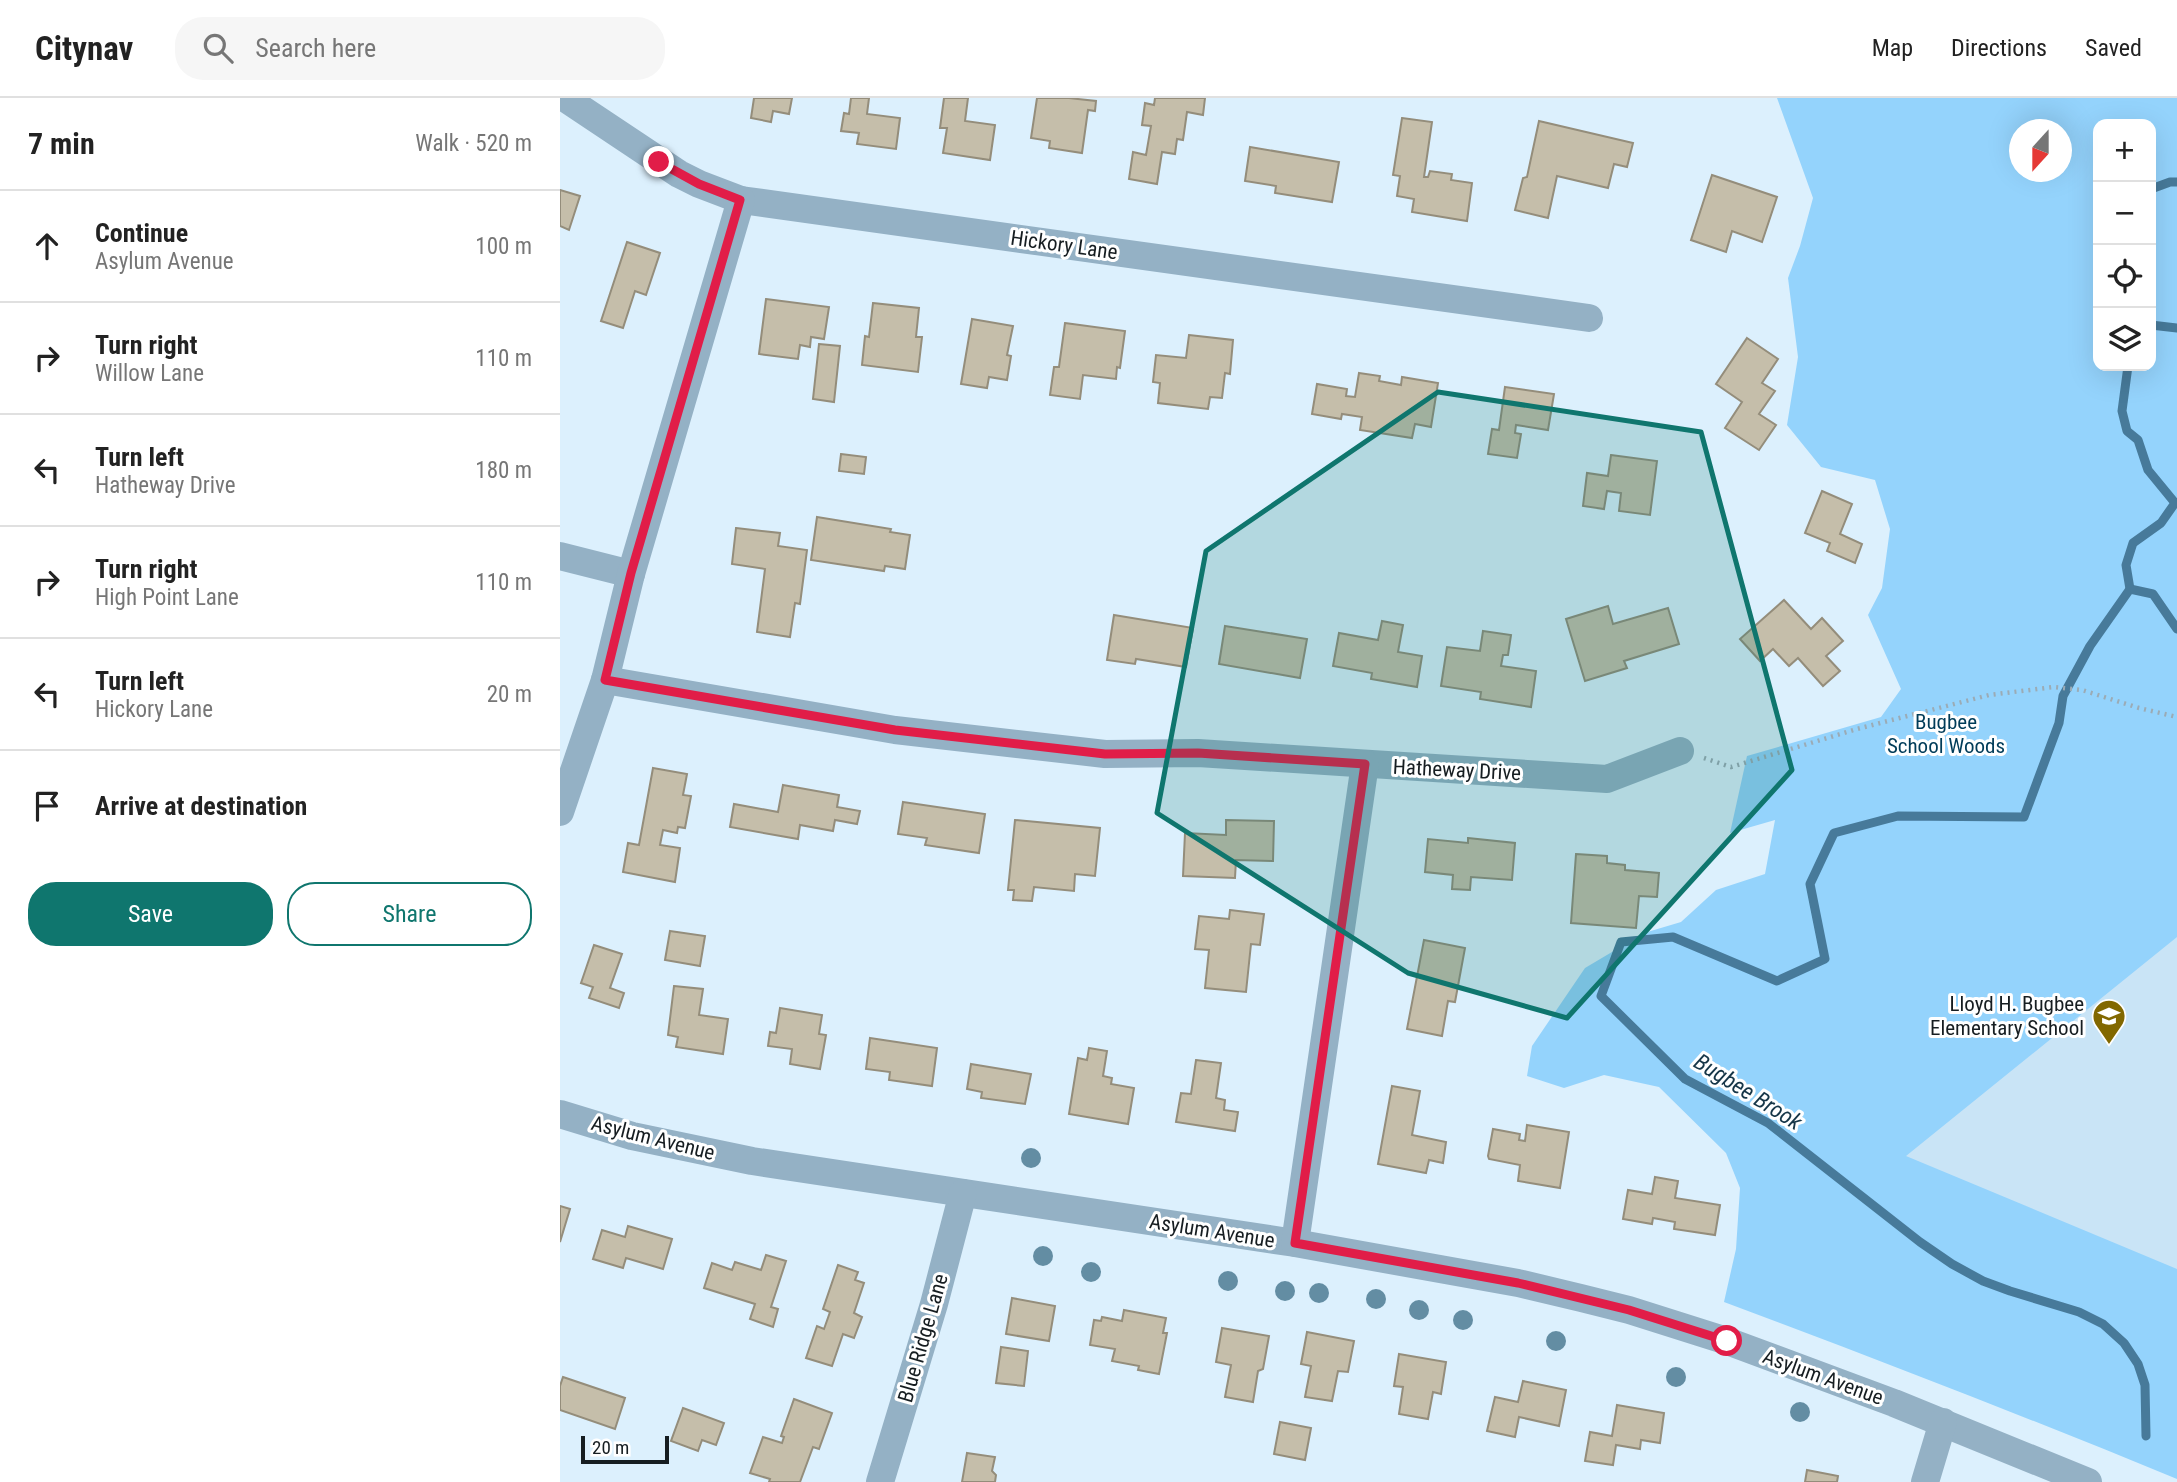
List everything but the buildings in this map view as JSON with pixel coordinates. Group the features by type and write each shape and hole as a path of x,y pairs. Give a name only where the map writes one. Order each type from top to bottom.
{"street":[{"name":"Hickory Lane","path":"565,98 679,174 740,200 1589,318"},
{"path":"560,812 605,680 631,573 740,200"},
{"path":"560,556 631,573"},
{"name":"Hatheway Drive","path":"605,680 895,730 1091,753 1198,753 1607,779 1680,751"},
{"path":"1295,1243 1365,764"},
{"name":"Asylum Avenue","path":"560,1114 632,1136 740,1158 1295,1243 1518,1283 1629,1310 1727,1341 1943,1422 2088,1482"},
{"name":"Blue Ridge Lane","path":"880,1482 934,1304 963,1193"},
{"path":"1925,1482 1943,1422"}],"path":[{"path":"1680,751 1731,768 1857,729 1989,695 2054,687 2082,690 2139,708 2177,716"}],"highlighted area":[{"path":"1438,392 1701,432 1792,770 1567,1018 1408,973 1157,813 1206,551"}],"shaded area":[{"path":"2177,747 2177,1473 1842,1342 1780,970"}],"green space":[{"name":"Bugbee School Woods","path":"1777,98 2177,98 2177,937 1906,1156 2177,1269 2177,1479 1724,1302 1736,1249 1740,1188 1726,1153 1659,1087 1604,1075 1564,1088 1527,1076 1532,1046 1585,968 1644,933 1681,922 1716,890 1765,874 1775,820 1730,833 1747,756 1881,717 1901,689 1868,615 1882,588 1890,529 1875,480 1821,467 1787,425 1798,357 1788,278 1813,198"}],"waterway":[{"name":"Bugbee Brook","path":"2156,187 2177,182"},
{"name":"Bugbee Brook","path":"2156,326 2177,328"},
{"path":"2127,371 2122,411 2127,431 2138,440 2148,470 2175,503 2161,523 2133,543 2126,565 2130,589"},
{"name":"Bugbee Brook","path":"2146,1436 2145,1385 2138,1364 2124,1343 2103,1324 2079,1312 1983,1281 1952,1264 1768,1123 1685,1079 1601,996 1621,942 1673,937 1777,981 1825,959 1810,884 1834,833 1898,816 2024,817 2059,723 2063,696 2090,646 2130,589 2153,594 2177,629"}],"place":[{"name":"Lloyd H. Bugbee Elementary School","path":"2109,1046"}],"route":[{"path":"659,162 699,184 740,200 631,573 605,680 895,730 1105,754 1198,753 1365,764 1295,1243 1518,1283 1629,1310 1727,1341"}]}
